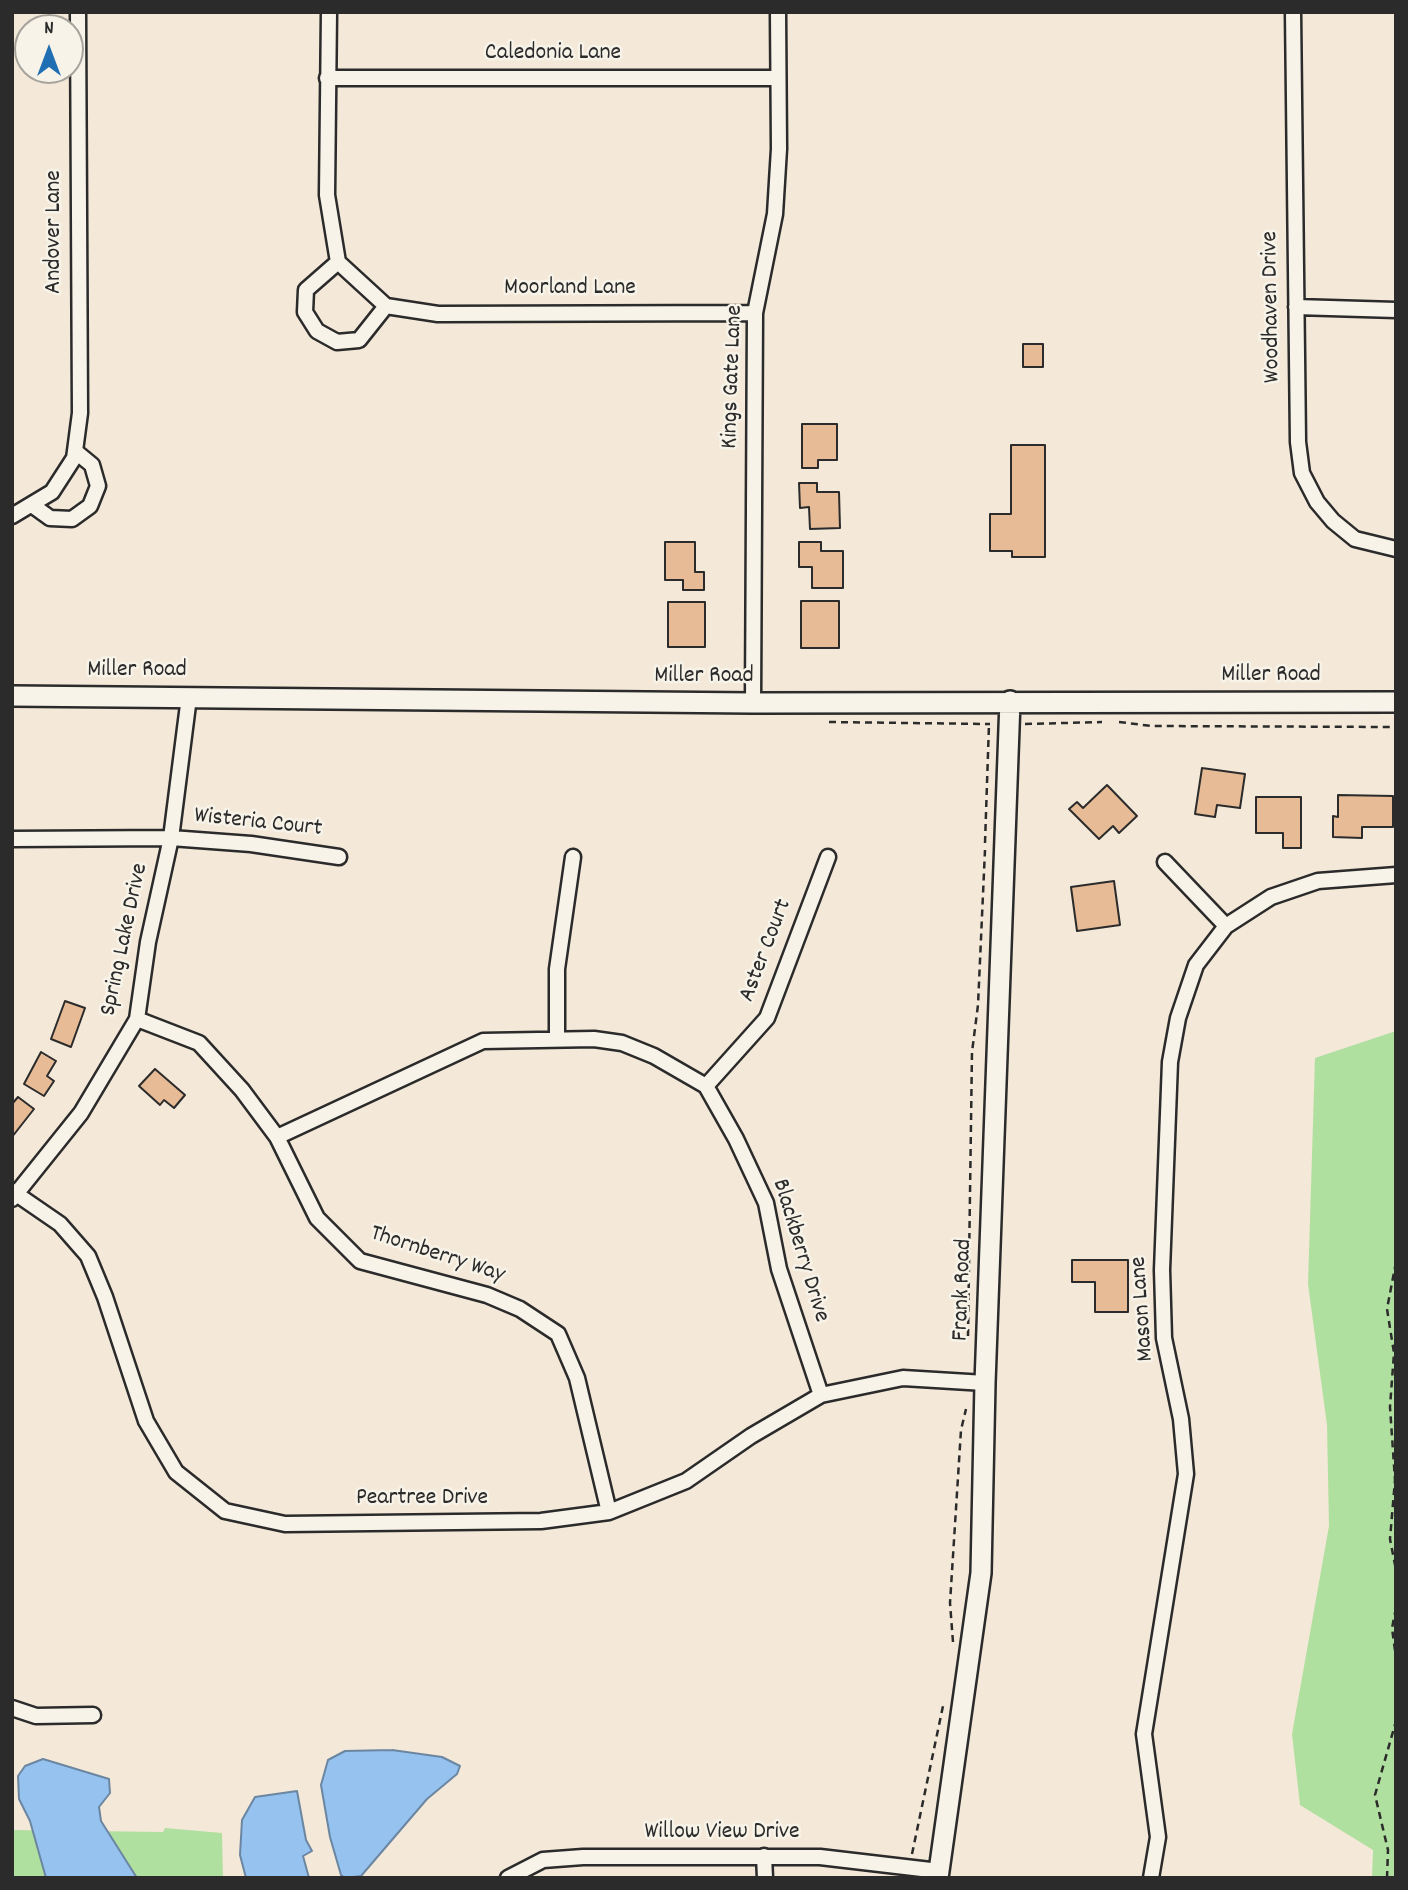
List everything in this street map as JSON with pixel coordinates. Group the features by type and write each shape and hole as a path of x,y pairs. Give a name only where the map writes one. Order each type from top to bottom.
{"street":[{"name":"Andover Lane","path":"12,516 52,492 74,458 80,413 78,12"},
{"path":"329,12 327,195 338,261 386,306 359,340 337,342 317,331 305,312 306,290 338,261"},
{"name":"Kings Gate Lane","path":"753,703 755,313 775,214 778,12"},
{"name":"Woodhaven Drive","path":"1293,12 1298,442 1302,473 1317,502 1333,521 1355,539 1396,549"},
{"name":"Caledonia Lane","path":"327,78 778,78"},
{"name":"Moorland Lane","path":"386,306 438,314 755,313"},
{"path":"1296,307 1396,310"},
{"path":"32,505 50,518 72,519 90,506 98,486 92,465 75,450"},
{"name":"Miller Road","path":"12,696 753,703 1396,702"},
{"name":"Spring Lake Drive","path":"14,1195 81,1113 137,1020 148,942 171,838 189,696"},
{"name":"Frank Road","path":"939,1874 981,1573 977,1382 1010,701"},
{"name":"Wisteria Court","path":"12,839 171,838 251,844 339,856"},
{"path":"556,1039 556,969 573,856"},
{"name":"Aster Court","path":"706,1086 767,1018 828,856"},
{"path":"1165,862 1226,926"},
{"name":"Mason Lane","path":"1151,1878 1158,1837 1144,1734 1186,1474 1181,1419 1164,1338 1162,1269 1170,1062 1178,1018 1196,965 1226,926 1270,897 1318,881 1396,876"},
{"name":"Thornberry Way","path":"137,1020 199,1043 242,1090 276,1137 317,1218 360,1261 487,1295 520,1309 558,1334 577,1378 609,1511"},
{"path":"276,1137 482,1041 556,1039 622,1043 654,1056 706,1086"},
{"name":"Blackberry Drive","path":"706,1086 766,1203 779,1269 821,1395"},
{"name":"Peartree Drive","path":"14,1195 60,1224 88,1256 105,1297 146,1421 176,1472 225,1511 285,1524 541,1521 609,1511 686,1481 751,1436 821,1395 903,1378 977,1382"},
{"path":"12,1708 36,1716 93,1715"},
{"name":"Willow View Drive","path":"508,1878 542,1860 583,1857 820,1857 939,1874"},
{"path":"764,1857 765,1878"}],"path":[{"path":"968,1342 971,1082 979,986 989,724"},
{"path":"1396,1262 1387,1308 1394,1353 1390,1407 1395,1479 1390,1539 1396,1570"},
{"path":"955,1649 949,1624 961,1430 977,1382"},
{"path":"1396,1608 1392,1628 1396,1658"},
{"path":"909,1868 944,1702"},
{"path":"1387,1878 1388,1850 1375,1795 1396,1721"}],"green space":[{"path":"1396,1031 1396,1878 1372,1878 1373,1850 1300,1805 1292,1734 1329,1526 1327,1425 1308,1284 1315,1058"},
{"path":"165,1828 222,1833 223,1878 12,1878 12,1830 163,1832"}],"water":[{"path":"392,1750 442,1757 460,1766 457,1774 427,1799 361,1876 345,1878 341,1875 330,1837 321,1785 328,1760 345,1751"},
{"path":"43,1759 109,1779 110,1793 99,1807 101,1821 137,1878 46,1878 30,1821 19,1799 18,1776 25,1766"},
{"path":"297,1791 306,1840 312,1851 303,1856 309,1878 246,1878 240,1855 242,1820 255,1797"}],"building":[{"path":"1023,344 1043,344 1043,367 1023,367"},
{"path":"802,424 837,424 837,460 818,460 818,468 802,468"},
{"path":"1011,445 1045,445 1045,557 1012,557 1012,551 990,551 990,514 1011,514"},
{"path":"799,483 817,483 817,492 839,492 840,528 810,529 809,507 800,508"},
{"path":"665,542 695,542 695,572 704,572 704,590 683,590 683,580 665,580"},
{"path":"799,542 821,542 821,551 843,551 843,588 812,588 812,567 799,567"},
{"path":"801,601 839,601 839,648 801,648"},
{"path":"668,602 705,602 705,647 668,647"},
{"path":"1202,768 1245,774 1240,808 1217,805 1215,817 1195,814"},
{"path":"1107,785 1137,816 1119,833 1113,826 1099,839 1069,809 1077,802 1083,808"},
{"path":"1338,795 1393,796 1393,827 1362,827 1362,838 1333,837 1333,816 1338,817"},
{"path":"1256,797 1301,797 1301,848 1283,848 1283,833 1256,833"},
{"path":"1114,881 1120,925 1077,931 1071,887"},
{"path":"65,1001 85,1008 71,1047 51,1039"},
{"path":"41,1052 56,1061 47,1076 54,1081 44,1096 24,1084"},
{"path":"155,1069 185,1095 174,1108 164,1100 160,1105 139,1086"},
{"path":"18,1097 34,1109 12,1137 12,1104"},
{"path":"1072,1260 1128,1260 1128,1312 1095,1312 1095,1282 1072,1282"}]}
